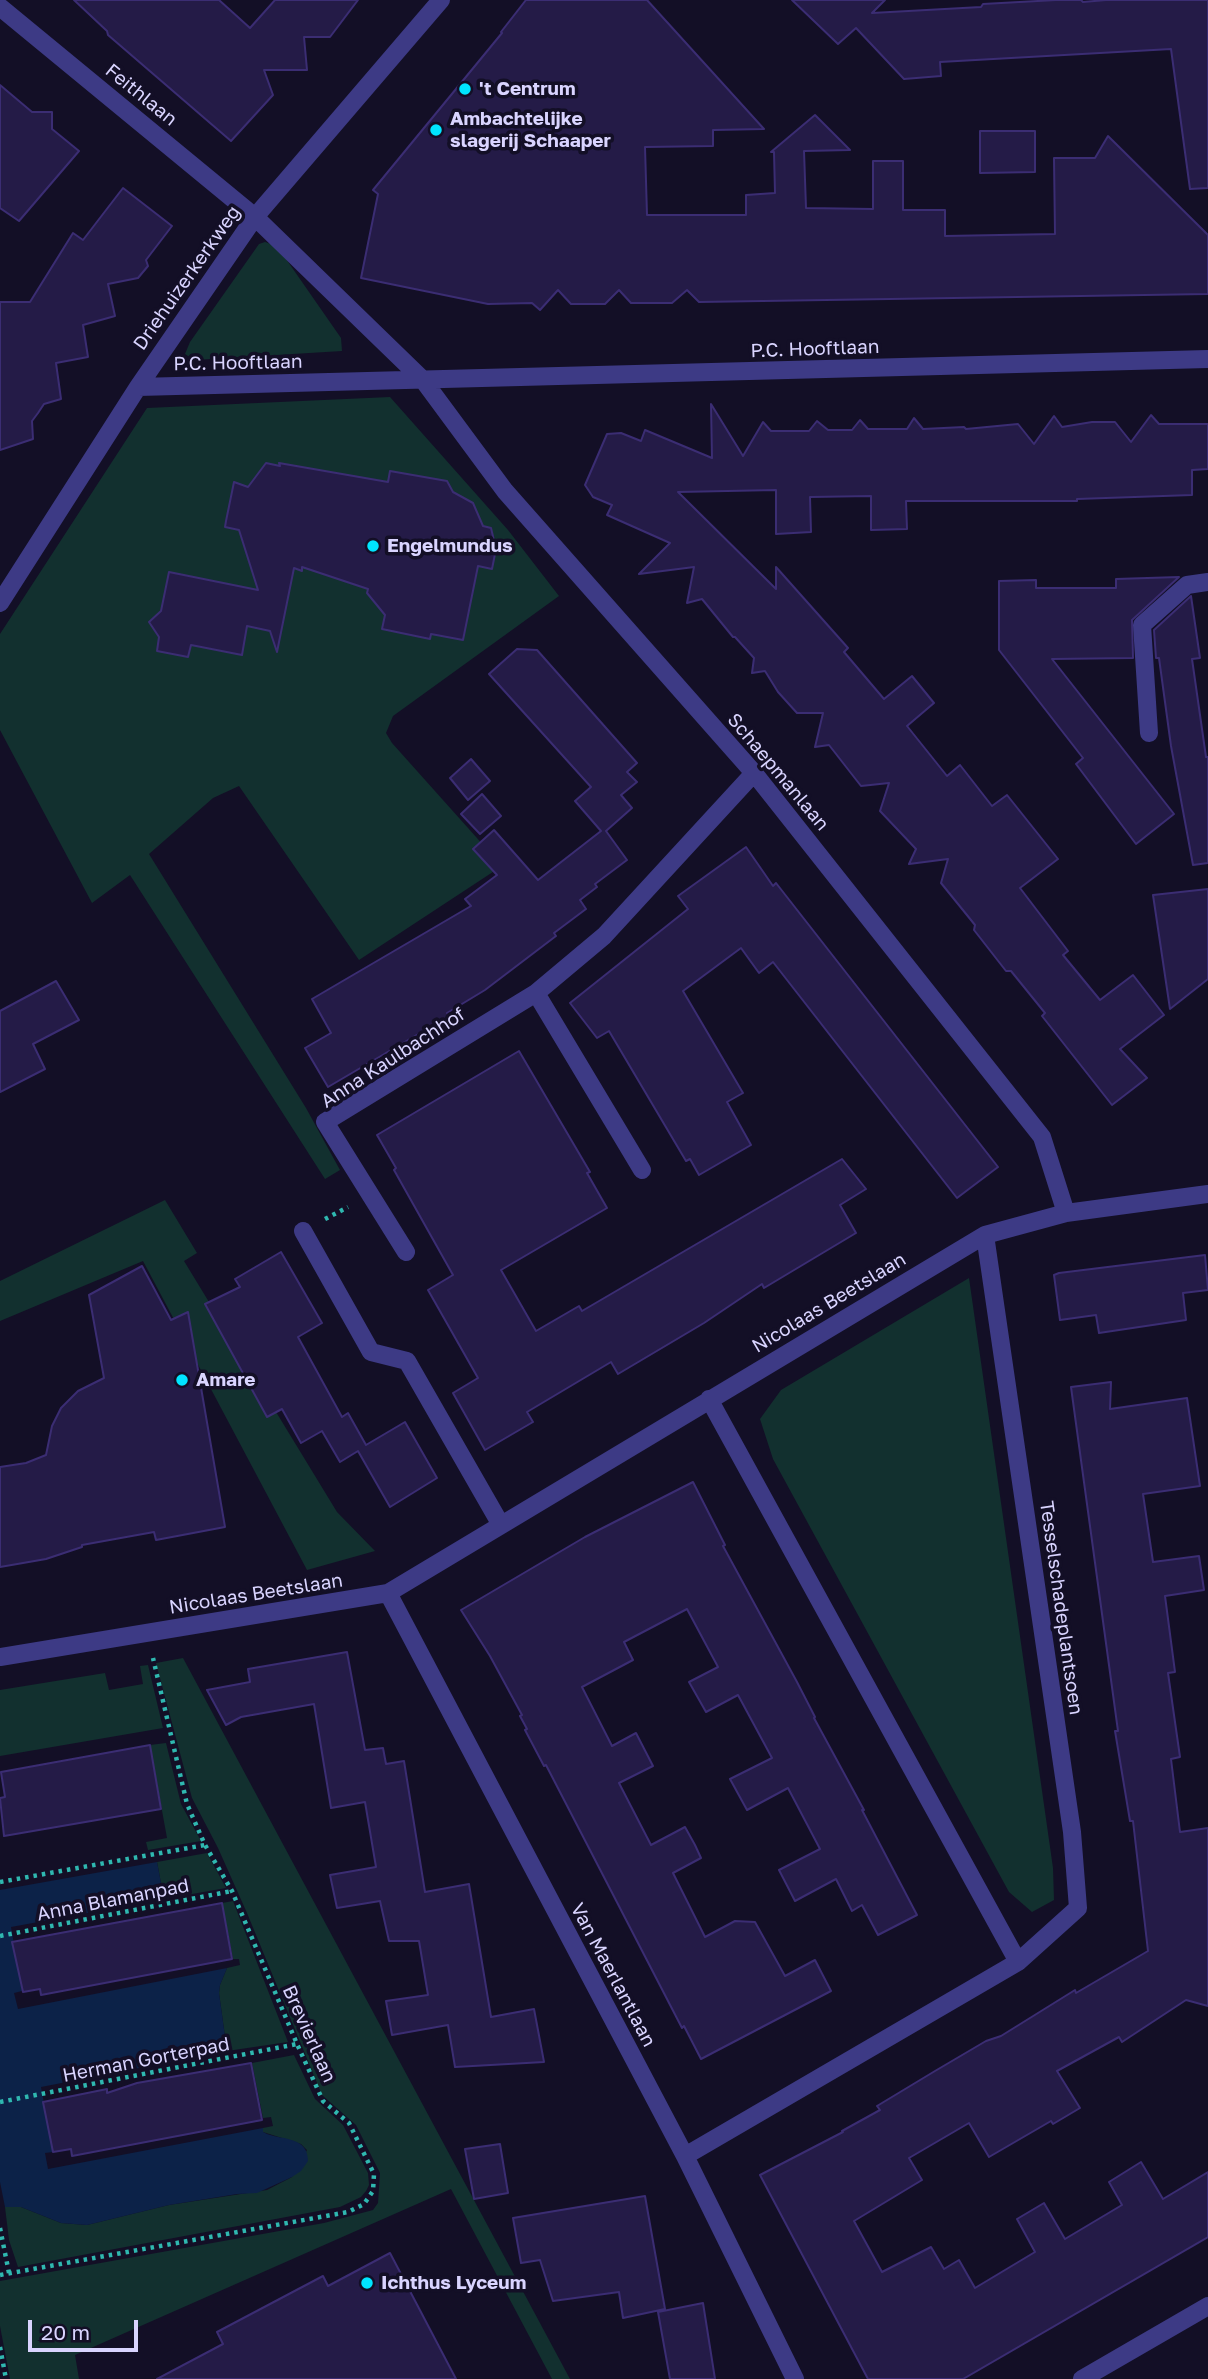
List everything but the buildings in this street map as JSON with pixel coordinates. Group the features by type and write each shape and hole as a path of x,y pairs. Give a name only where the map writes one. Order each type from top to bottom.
{"street":[{"name":"Driehuizerkerkweg","path":"0,603 138,387 255,217 441,0"},
{"name":"Feithlaan","path":"0,7 255,217"},
{"path":"255,217 423,380"},
{"name":"P.C. Hooftlaan","path":"138,387 1208,359"},
{"name":"Schaepmanlaan","path":"423,380 505,491 754,773 1042,1137 1066,1213"},
{"path":"1149,733 1142,625 1186,585 1208,582"},
{"name":"Anna Kaulbachhof","path":"406,1252 325,1122 536,993 604,936 754,773"},
{"path":"536,993 642,1170"},
{"name":"Nicolaas Beetslaan","path":"0,1657 388,1593 985,1235 1066,1213 1208,1194"},
{"path":"303,1231 371,1352 407,1361 501,1525"},
{"name":"Tesselschadeplantsoen","path":"685,2156 1018,1962 1078,1908 1072,1832 985,1235"},
{"path":"709,1399 1018,1962"},
{"name":"Van Maerlantlaan","path":"388,1593 685,2156 796,2379"},
{"path":"1082,2379 1208,2306"}],"path":[{"path":"303,1231 370,1195"},
{"name":"Brevierlaan","path":"0,2275 348,2212 363,2204 373,2191 374,2174 349,2123 323,2101 232,1891 205,1845 187,1804 147,1633"},
{"path":"0,1882 205,1845"},
{"name":"Anna Blamanpad","path":"0,1937 232,1891"},
{"name":"Herman Gorterpad","path":"0,2102 297,2044"},
{"path":"0,2228 9,2273"},
{"path":"0,2347 6,2379"}],"green space":[{"path":"265,242 277,246 341,338 342,351 194,360 185,354 190,342 259,244"},
{"path":"390,397 508,530 559,596 393,716 386,733 502,866 359,960 239,786 213,798 149,854 306,1108 340,1170 325,1179 130,875 92,903 0,730 0,634 147,408"},
{"path":"165,1200 197,1253 184,1261 337,1512 375,1551 307,1570 143,1261 0,1321 0,1281"},
{"path":"969,1278 1053,1868 1054,1900 1032,1912 1009,1892 773,1459 760,1419 781,1390"},
{"path":"183,1658 570,2379 552,2379 451,2189 75,2355 79,2379 10,2379 0,2326 0,2281 324,2223 373,2210 378,2203 380,2173 356,2125 322,2095 247,1913 192,1798 156,1663"},
{"path":"148,1665 163,1728 0,1756 0,1690 105,1673 109,1690 143,1684 140,1666"},
{"path":"166,1743 181,1804 201,1841 148,1850 146,1842 167,1838 150,1745"},
{"path":"207,1853 226,1888 164,1899 157,1862"},
{"path":"233,1901 288,2042 227,2051 220,1985 227,1968 240,1965 239,1959 233,1959 222,1903"},
{"path":"294,2055 315,2099 343,2125 368,2173 369,2185 361,2197 340,2207 18,2267 9,2240 5,2207 21,2207 61,2223 87,2225 169,2205 267,2190 292,2177 307,2150 301,2144 263,2132 263,2128 273,2126 271,2117 263,2118 252,2063"}],"water":[{"path":"157,1862 164,1899 11,1927 22,1991 14,1993 18,2009 227,1968 219,1993 227,2051 41,2087 53,2152 45,2153 48,2169 263,2128 263,2132 267,2134 300,2143 307,2153 308,2161 301,2171 292,2177 257,2193 169,2205 87,2225 61,2223 21,2207 5,2207 0,2182 0,1890"}],"place":[{"name":"'t Centrum","path":"465,89"},
{"name":"Ambachtelijke slagerij Schaaper","path":"436,130"},
{"name":"Engelmundus","path":"373,546"},
{"name":"Amare","path":"182,1380"},
{"name":"Ichthus Lyceum","path":"367,2283"}]}
